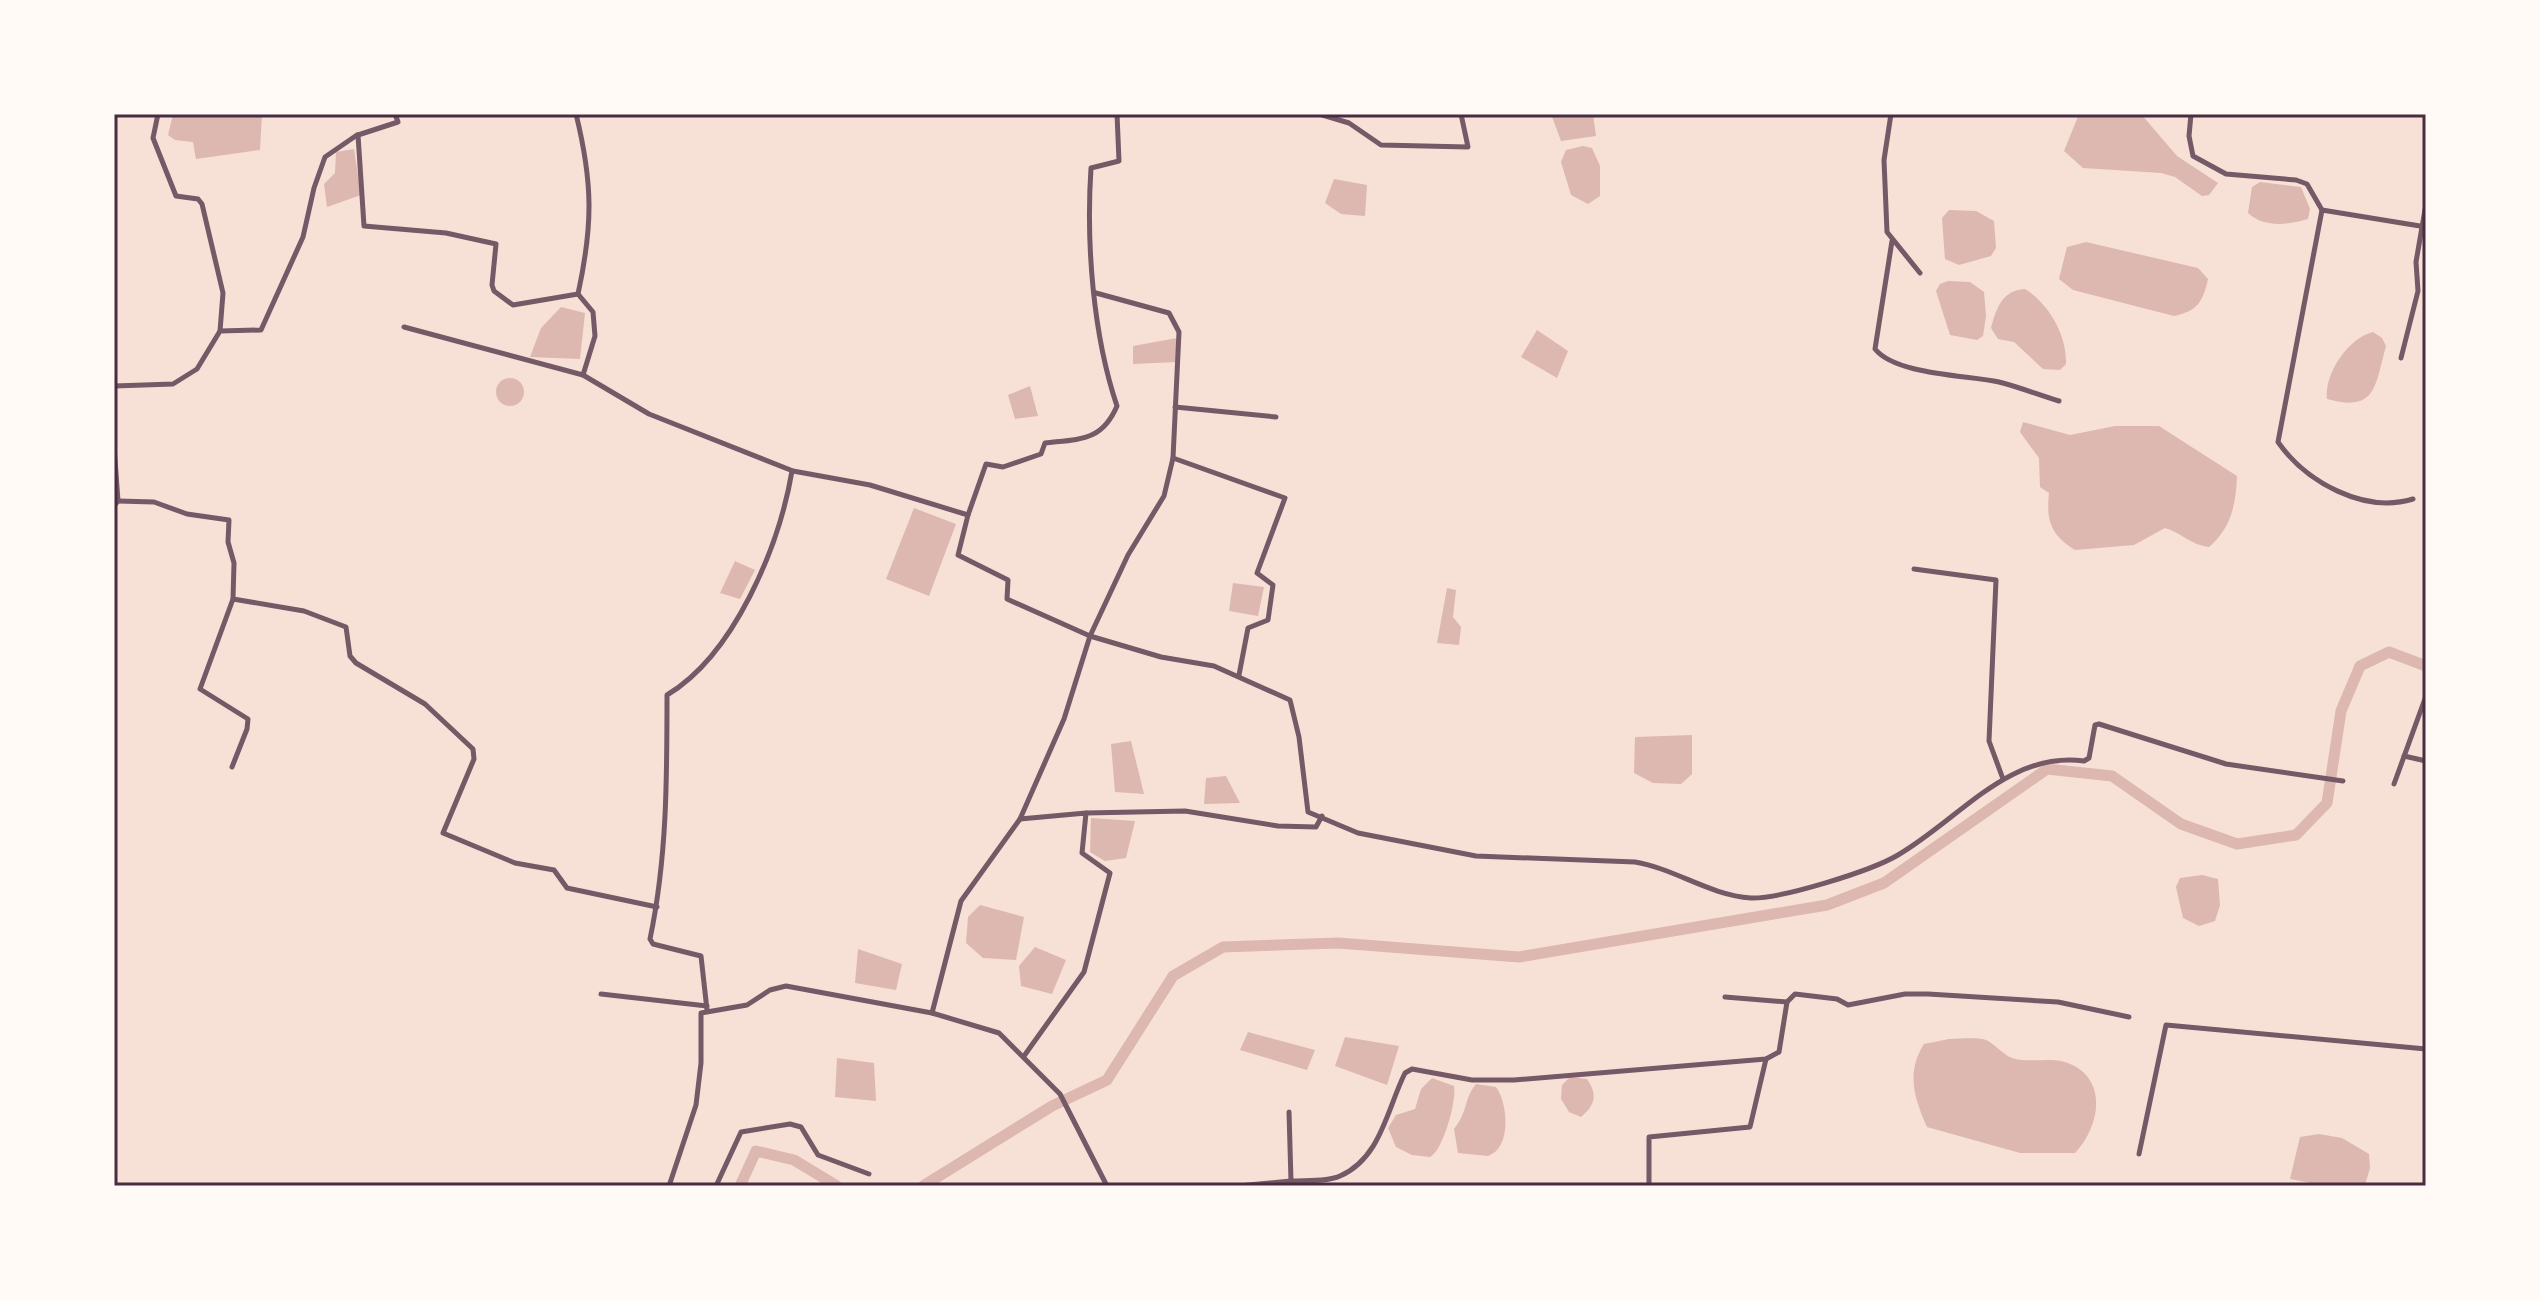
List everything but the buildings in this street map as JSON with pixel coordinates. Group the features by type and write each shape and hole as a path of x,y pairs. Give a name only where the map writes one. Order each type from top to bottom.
{"street":[{"path":"114,386 173,384 197,369 220,331 223,293 202,204 198,199 176,196 153,138 158,114"},
{"path":"220,331 261,330 303,237 325,157 358,135 398,122 395,114"},
{"path":"576,114 590,184 591,236 578,294"},
{"path":"1117,114 1119,161 1091,168 1088,213 1107,374 1117,406 1108,427 1096,434 1045,443 1041,454 1003,467 986,464 958,555 1008,580 1007,599 1090,636 1239,675 1290,700 1299,737 1308,812 1358,833 1476,856 1581,858 1660,866 1706,889 1753,898 1809,887 1896,856 2003,779 2041,761 2084,761 2089,758 2095,725 2099,724 2226,764 2340,780"},
{"path":"1319,114 1349,123 1381,145 1468,147 1461,114"},
{"path":"1891,114 1884,160 1887,232 1920,273"},
{"path":"2191,114 2189,136 2193,156 2226,174 2296,180 2307,184 2322,210 2278,442 2293,464 2350,498 2397,504 2413,499"},
{"path":"358,135 364,226 446,233 496,244 492,285 494,291 513,305 578,294"},
{"path":"2401,358 2418,291 2420,226 2426,204"},
{"path":"2322,210 2420,226"},
{"path":"1892,241 1875,349 1881,356 1906,367 2002,383 2059,401"},
{"path":"932,1013 961,901 1020,819 1064,719 1090,636 1128,555 1164,496 1173,458 1179,332 1169,313 1096,293"},
{"path":"578,294 593,312 595,336 583,375"},
{"path":"404,327 583,375 649,414 793,471 870,485 968,515"},
{"path":"1175,407 1276,417"},
{"path":"114,446 116,504 154,502 187,514 229,520 228,542 234,563 233,599 200,689 249,723 232,767"},
{"path":"1173,458 1285,498 1257,573 1273,585 1268,620 1248,628 1239,675"},
{"path":"707,1008 701,956 653,944 650,939 667,829 667,695 692,680 708,661 751,592 788,499 793,471"},
{"path":"1914,569 1996,580 1989,741 2003,779"},
{"path":"233,599 304,611 346,627 350,656 356,663 425,704 473,749 474,759 443,833 515,863 554,870 567,888 657,907"},
{"path":"2394,784 2426,696"},
{"path":"2404,756 2426,761"},
{"path":"1020,819 1086,813 1185,811 1264,825 1316,827 1322,816"},
{"path":"1024,1056 1084,972 1110,873 1082,853 1086,813"},
{"path":"601,994 707,1008 747,1005 770,990 786,986 932,1013 999,1033 1060,1094 1107,1186"},
{"path":"1239,1186 1339,1177 1364,1160 1384,1129 1405,1073 1412,1069 1472,1080 1514,1080 1766,1059 1779,1052 1787,1002 1789,996 1795,994 1837,999 1848,1005 1905,994 2058,1002 2129,1017"},
{"path":"1725,997 1787,1002"},
{"path":"669,1186 696,1105 701,1063 699,1016 707,1008"},
{"path":"2139,1154 2166,1025 2223,1033 2426,1049"},
{"path":"1649,1186 1649,1137 1750,1127 1766,1059"},
{"path":"1289,1112 1291,1181"},
{"path":"716,1186 741,1132 790,1124 801,1127 818,1155 869,1174"}],"shaded area":[{"path":"173,114 262,114 260,150 196,159 193,142 175,140 168,135"},
{"path":"1551,114 1593,114 1596,136 1561,141"},
{"path":"2079,114 2141,114 2177,156 2218,183 2209,195 2202,196 2175,177 2161,173 2083,168 2064,151"},
{"path":"1583,146 1592,148 1600,166 1600,196 1588,204 1571,195 1561,162 1566,150"},
{"path":"354,149 361,195 327,207 324,184 335,173 336,152"},
{"path":"1334,179 1367,185 1365,216 1341,214 1325,203"},
{"path":"2260,182 2301,187 2310,209 2308,219 2276,224 2254,218 2248,213 2252,187"},
{"path":"1949,210 1976,211 1994,221 1996,248 1991,256 1959,265 1945,259 1942,218"},
{"path":"2086,242 2198,268 2208,279 2204,293 2194,308 2174,316 2073,290 2059,279 2067,247"},
{"path":"1948,281 1970,282 1984,292 1986,316 1983,336 1977,340 1950,335 1936,291 1940,284"},
{"path":"2025,289 2042,303 2060,331 2066,364 2060,370 2043,369 2014,342 1998,339 1991,328 2005,297"},
{"path":"561,307 585,313 580,359 530,357 541,328"},
{"path":"1537,330 1568,351 1557,378 1521,357"},
{"path":"2373,332 2382,338 2386,346 2371,392 2365,399 2356,402 2327,399 2329,379 2340,358 2355,341"},
{"path":"1177,338 1177,362 1133,364 1133,346"},
{"path":"510,378 520,382 524,392 520,402 510,406 500,402 496,392 500,382"},
{"path":"1030,386 1038,416 1015,419 1008,395"},
{"path":"2023,422 2070,435 2115,426 2159,426 2237,476 2234,506 2223,532 2209,547 2165,528 2134,545 2075,550 2060,539 2052,526 2048,512 2049,493 2040,487 2039,458 2020,432"},
{"path":"914,508 956,524 929,596 886,579"},
{"path":"735,561 755,570 740,599 720,593"},
{"path":"1233,583 1264,587 1258,616 1229,611"},
{"path":"1447,588 1456,590 1453,617 1461,627 1459,645 1437,643"},
{"path":"1692,735 1692,774 1681,784 1653,783 1634,773 1635,737"},
{"path":"1131,741 1144,794 1115,792 1111,744"},
{"path":"1226,776 1240,803 1204,804 1206,778"},
{"path":"1091,818 1135,821 1126,858 1105,861 1090,852"},
{"path":"2202,875 2218,879 2220,905 2215,921 2199,926 2183,918 2176,887 2180,878"},
{"path":"980,905 1024,917 1016,960 983,958 966,943 968,917"},
{"path":"1035,947 1066,960 1052,994 1021,986 1019,966"},
{"path":"858,949 902,964 896,990 855,983"},
{"path":"1248,1032 1315,1050 1307,1070 1240,1050"},
{"path":"1345,1037 1399,1046 1387,1085 1335,1066"},
{"path":"1949,1039 1986,1040 2012,1058 2061,1061 2087,1076 2094,1088 2095,1114 2091,1128 2075,1153 2020,1153 1927,1127 1914,1085 1915,1065 1924,1044"},
{"path":"837,1058 874,1063 876,1101 835,1097"},
{"path":"1570,1077 1587,1079 1593,1090 1592,1104 1581,1117 1569,1112 1561,1099 1562,1085"},
{"path":"1432,1078 1454,1086 1451,1113 1435,1153 1430,1157 1412,1155 1396,1147 1388,1128 1396,1115 1415,1109 1421,1089"},
{"path":"1476,1084 1496,1087 1505,1114 1501,1144 1488,1156 1458,1153 1454,1129"},
{"path":"2319,1134 2342,1138 2369,1154 2370,1168 2365,1185 2316,1184 2290,1179 2300,1137"}],"waterway":[{"path":"923,1186 1052,1106 1107,1080 1173,976 1223,947 1338,943 1519,957 1827,905 1884,883 2047,769 2112,776 2181,824 2237,844 2296,835 2327,803 2341,711 2360,666 2389,652 2426,666"},
{"path":"740,1186 756,1151 794,1160 837,1186"}]}
